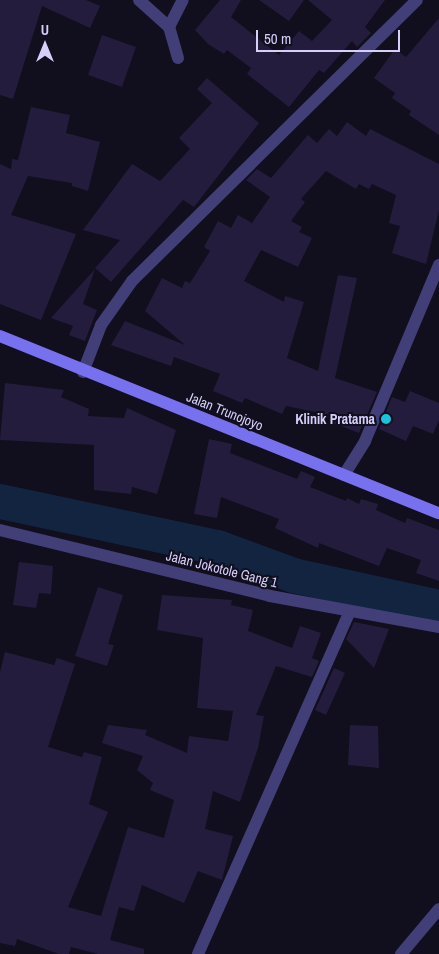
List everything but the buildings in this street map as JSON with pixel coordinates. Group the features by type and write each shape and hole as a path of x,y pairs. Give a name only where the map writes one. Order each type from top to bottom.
{"main road":[{"name":"Jalan Trunojoyo","path":"0,336 83,372 439,513"}],"street":[{"path":"139,0 170,26 178,58"},
{"path":"170,26 183,0"},
{"path":"83,372 101,325 132,281 417,0"},
{"path":"344,475 365,441 439,265"},
{"name":"Jalan Jokotole Gang 1","path":"0,530 350,611 439,627"},
{"path":"198,954 350,611"},
{"path":"401,954 439,909"}],"waterway":[{"path":"0,501 217,547 293,575 439,607"}],"place":[{"name":"Klinik Pratama","path":"386,419"}]}
